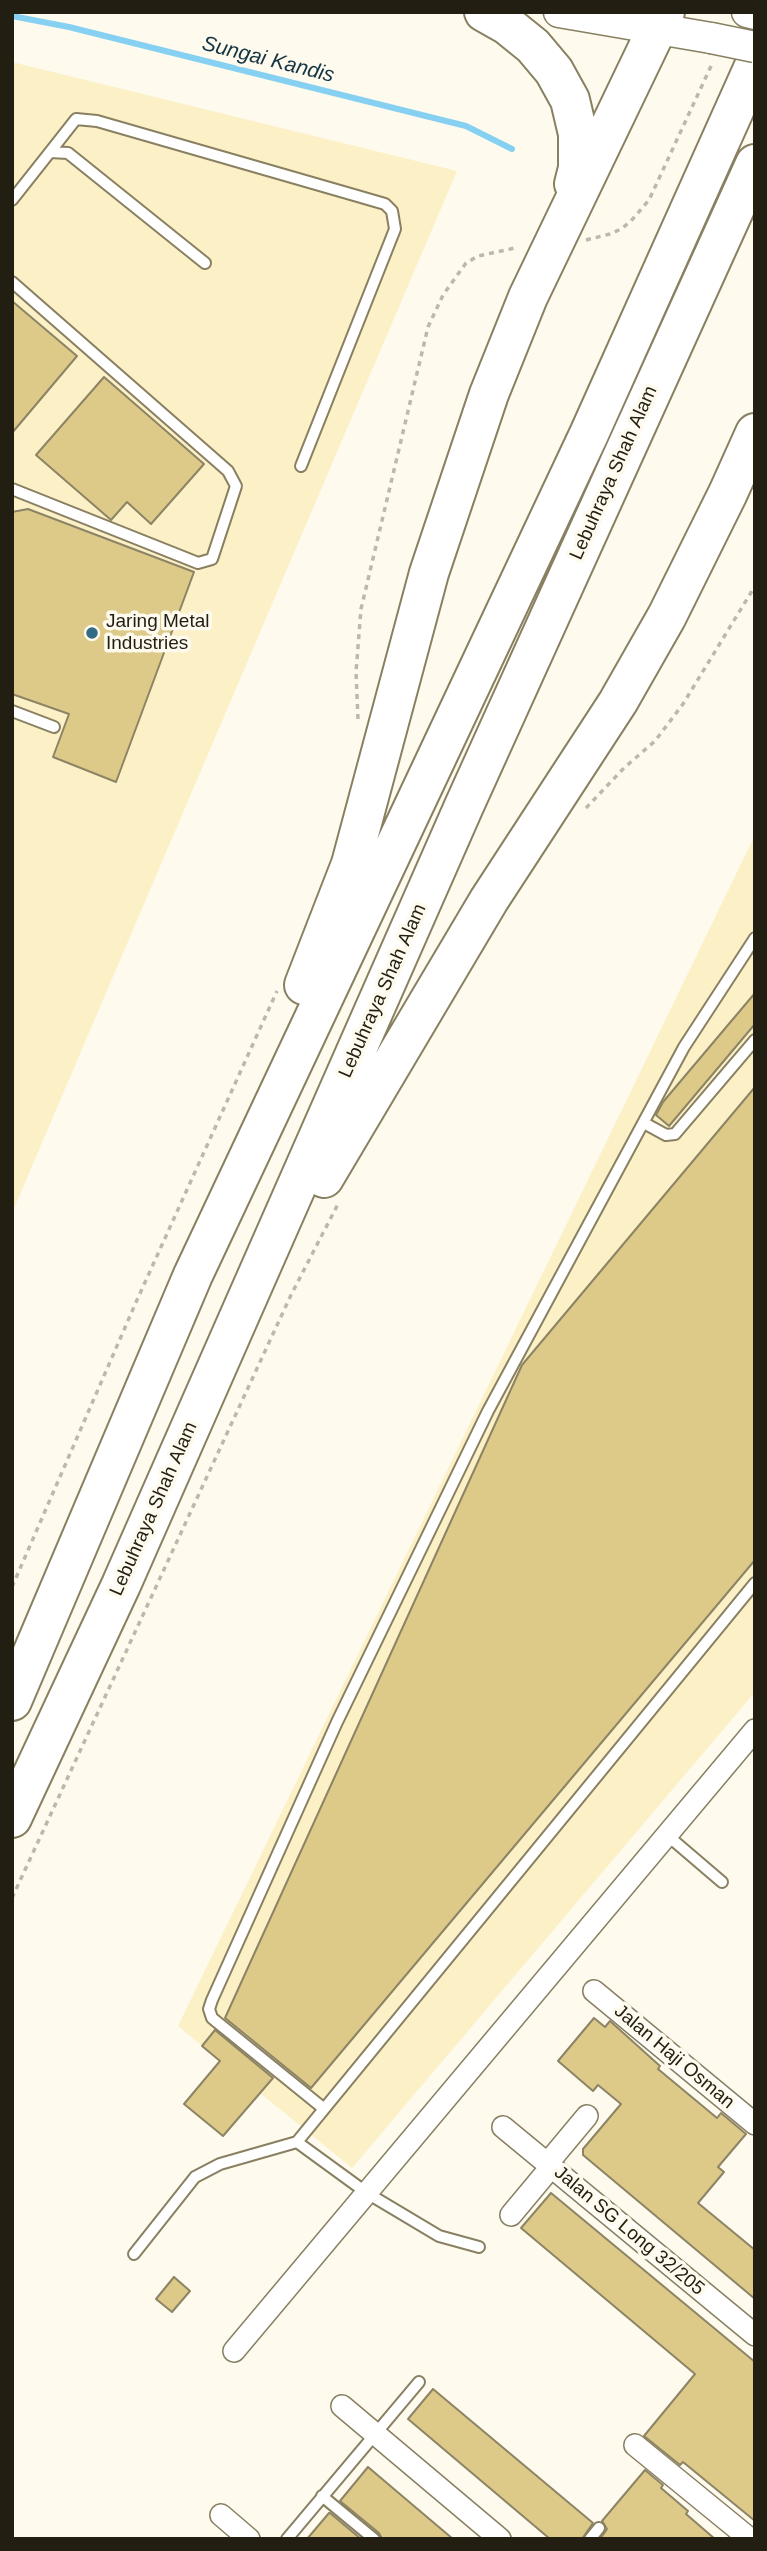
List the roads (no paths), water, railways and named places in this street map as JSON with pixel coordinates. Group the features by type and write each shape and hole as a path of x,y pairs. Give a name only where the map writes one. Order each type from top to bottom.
{"highway":[{"path":"484,12 507,25 533,46 554,71 570,100 578,134 578,168 570,233"},
{"path":"193,1275 351,864 429,573 484,408 528,297 570,233 661,21"},
{"name":"Lebuhraya Shah Alam","path":"12,1700 193,1275 589,434 755,64"},
{"name":"Lebuhraya Shah Alam","path":"12,1818 121,1585 470,794 755,164"},
{"path":"225,1353 311,1199 489,900 618,702 667,616 755,433"}],"main road":[{"path":"559,12 661,21 712,50 755,47"},
{"path":"747,12 755,14"}],"street":[{"path":"234,2351 755,1730"},
{"name":"Jalan Haji Osman","path":"594,1991 755,2124"},
{"path":"511,2215 587,2116"},
{"name":"Jalan SG Long 32/205","path":"503,2127 751,2324"},
{"path":"342,2406 500,2539"},
{"path":"635,2445 750,2539"},
{"path":"221,2515 250,2539"}],"lane":[{"path":"12,200 76,120 97,121 354,195 384,204 392,211 395,229 301,466"},
{"path":"50,152 68,153 205,263"},
{"path":"12,282 228,471 236,486 212,559 198,563 12,489"},
{"path":"12,711 54,727"},
{"path":"323,2108 212,2018 209,2009 212,2000 337,1722 488,1411 684,1047 755,938"},
{"path":"644,1123 666,1135 675,1134 755,1040"},
{"path":"134,2254 195,2178 220,2164 297,2142 755,1583"},
{"path":"667,1835 722,1882"},
{"path":"297,2142 367,2193 439,2236 479,2247"},
{"path":"287,2539 419,2382"},
{"path":"322,2496 374,2539"},
{"path":"590,2539 599,2528"}],"waterway":[{"name":"Sungai Kandis","path":"12,16 69,27 466,126 512,149"}],"place":[{"name":"Jaring Metal Industries","path":"92,633"}]}
